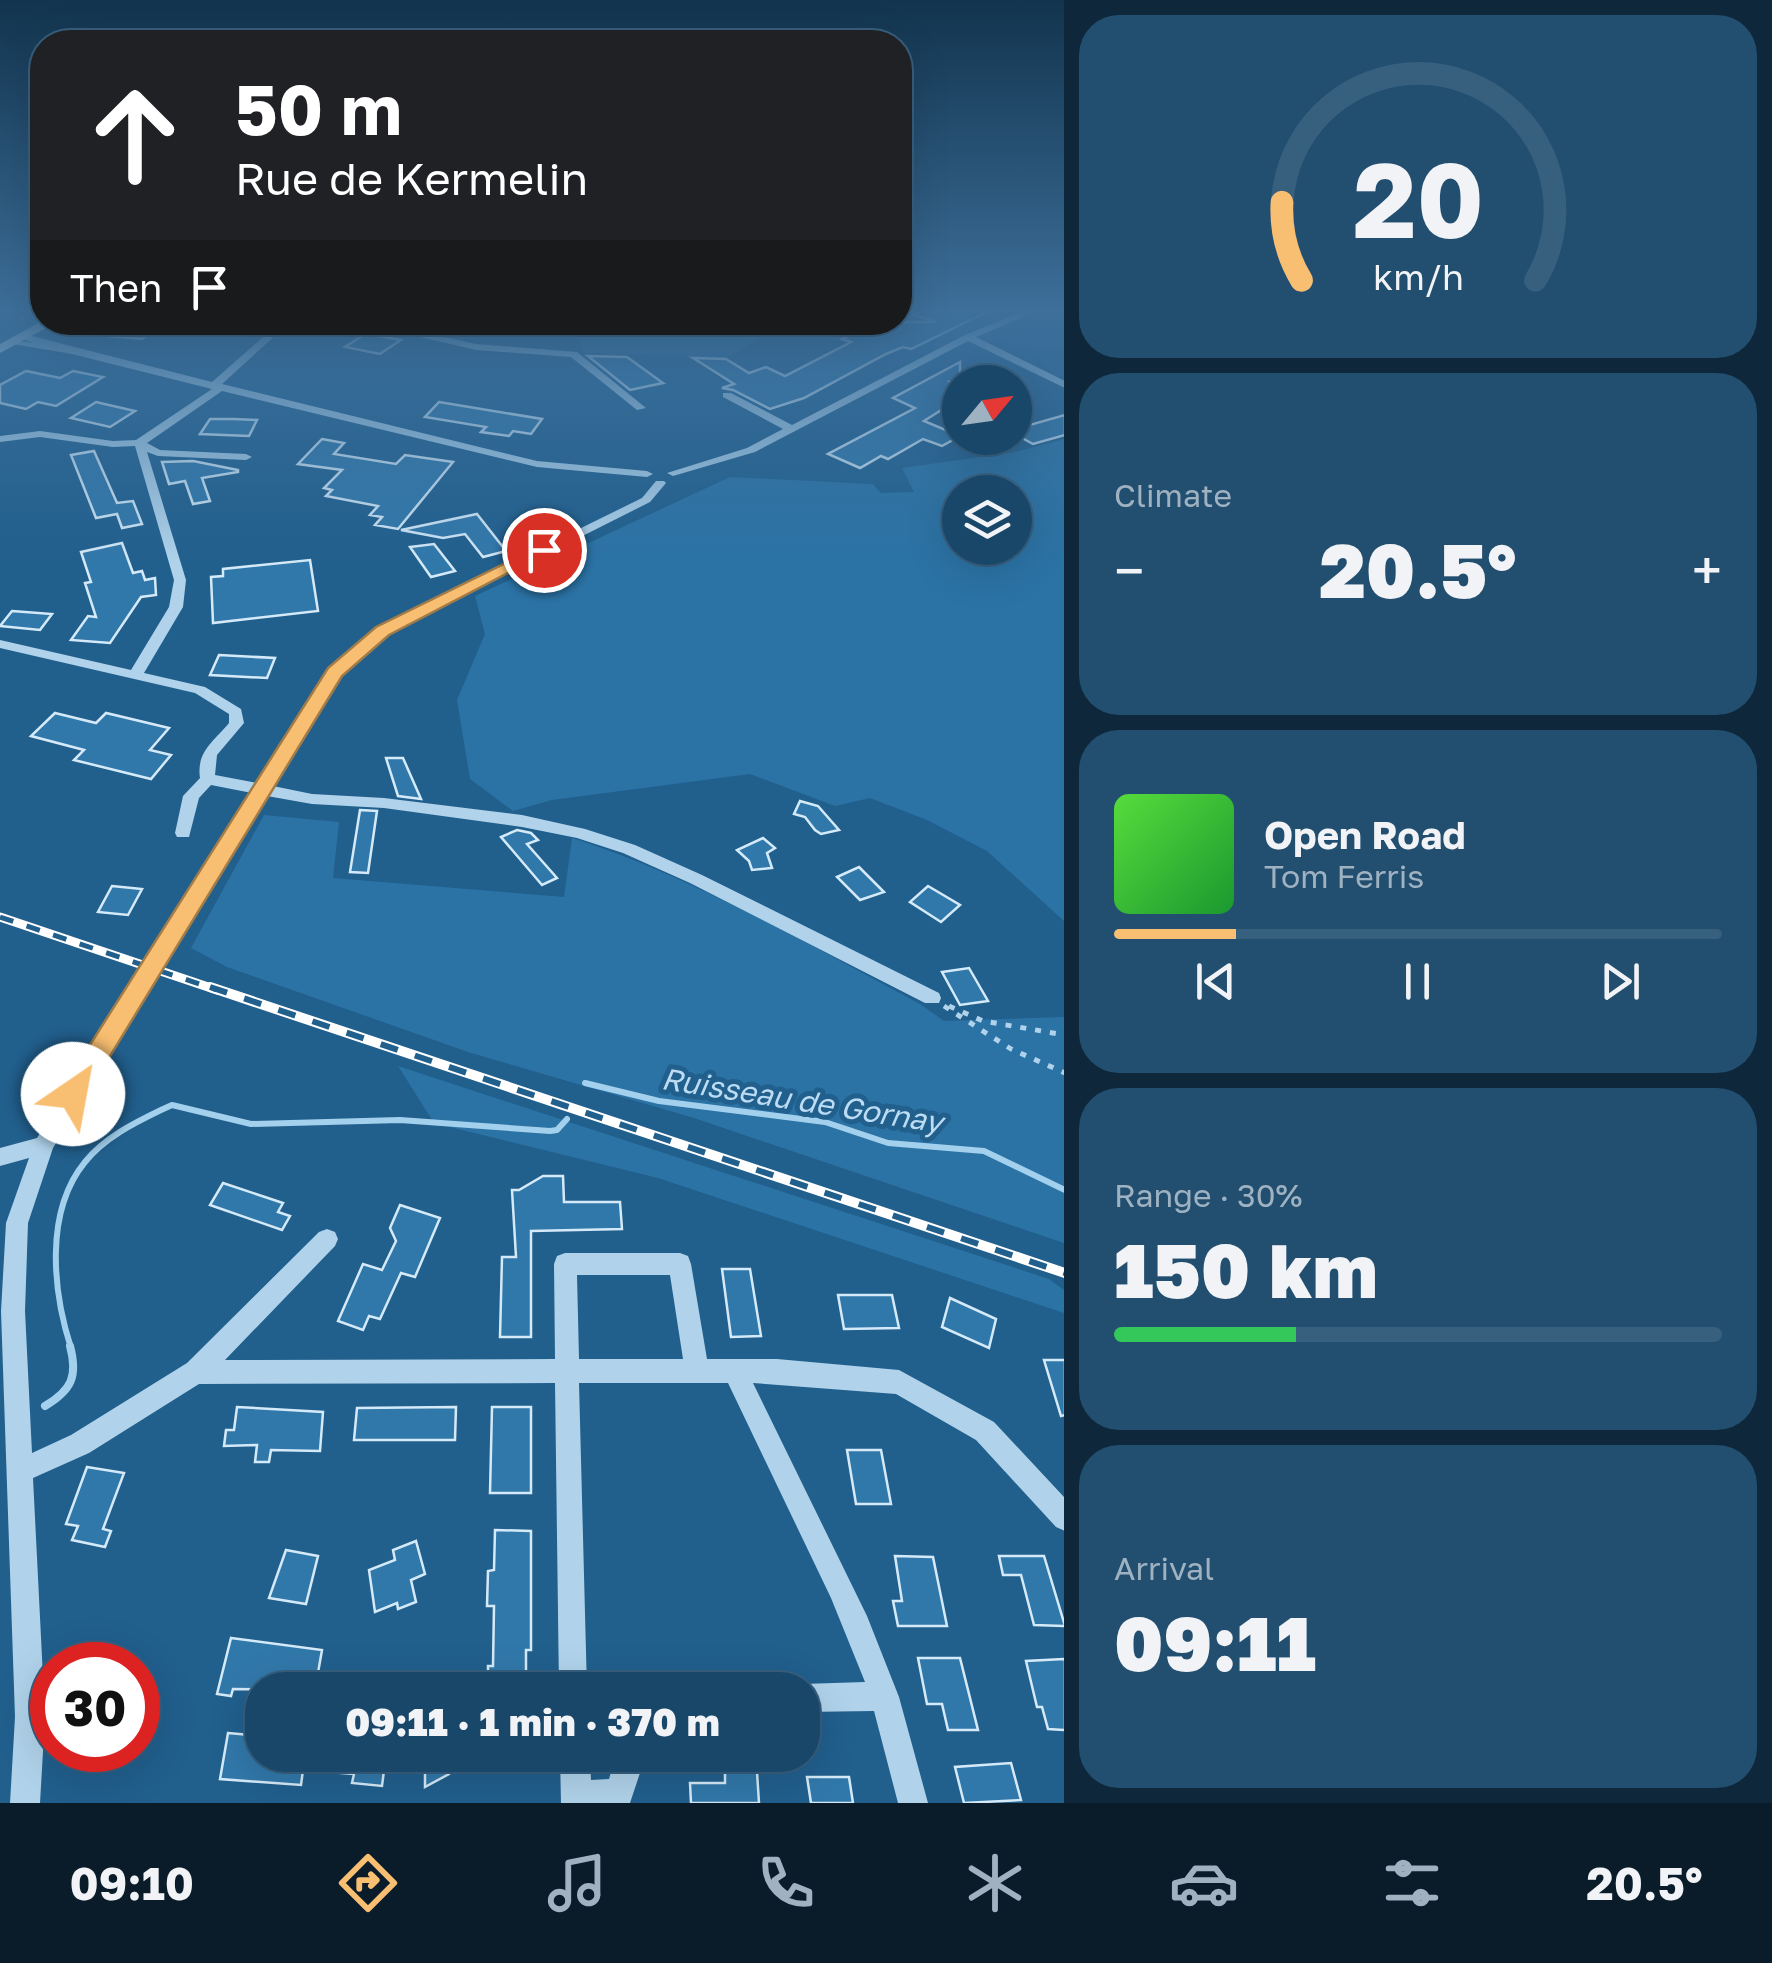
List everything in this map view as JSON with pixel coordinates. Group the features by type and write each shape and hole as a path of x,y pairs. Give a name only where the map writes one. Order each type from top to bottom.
{"street":[{"path":"0,439 40,434 113,444 139,442 204,396"},
{"path":"255,396 537,464 660,477 738,455 855,396"},
{"path":"626,396 641,408"},
{"path":"730,396 792,429"},
{"path":"139,442 158,452 246,457"},
{"path":"136,674 176,606 180,580 139,442"},
{"path":"25,1803 30,1716 14,1311 17,1224 44,1145 335,672 365,643 428,606 646,500 660,477"},
{"path":"0,644 200,690 227,704 236,712 236,722 209,751 204,764 208,779"},
{"path":"208,779 262,791 522,820 579,832 630,849 696,879 932,998"},
{"path":"182,834 191,796 208,779"},
{"path":"0,1157 44,1145"},
{"path":"20,1471 80,1444 196,1372 327,1239"},
{"path":"574,1672 565,1264 680,1264 697,1371"},
{"path":"196,1372 734,1371 899,1382 986,1432 1064,1518"},
{"path":"734,1371 762,1433 808,1516 874,1664 913,1803"},
{"path":"820,1698 882,1696"},
{"path":"575,1772 576,1799 619,1794 626,1772"}],"path":[{"path":"932,998 983,1021 1064,1035"},
{"path":"932,998 1012,1050 1064,1073"}],"shaded area":[{"path":"1064,439 1064,921 987,851 927,820 870,798 835,806 750,774 552,800 513,811 470,779 457,700 485,634 475,596 730,477 873,484 881,493 914,492 902,468 995,455 1032,455 1032,448"},
{"path":"264,815 339,822 333,878 564,897 572,838 662,872 749,913 920,1004 944,1021 1064,1017 1064,1243 694,1118 468,1052 227,967 191,948"},
{"path":"398,1066 1049,1279 1064,1290 1064,1313 658,1178 434,1123"}],"building":[{"path":"0,396 72,396 56,406 38,402 26,409 0,403"},
{"path":"745,396 807,396 804,398 770,409"},
{"path":"942,396 942,410 924,421 942,428 942,446 923,439 888,459 881,456 860,468 828,454 915,408 893,398"},
{"path":"96,402 135,411 110,427 71,418"},
{"path":"439,402 542,419 531,434 481,432 486,427 425,417"},
{"path":"1064,415 1064,435 1033,444 1032,424"},
{"path":"210,419 257,420 249,436 200,434"},
{"path":"322,439 344,443 334,454 396,464 405,455 453,462 398,529 375,525 382,517 370,515 378,506 326,496 332,490 324,488 342,470 298,464"},
{"path":"94,451 117,503 133,501 142,524 122,528 117,514 96,518 71,455"},
{"path":"193,461 238,472 202,478 210,501 193,504 185,481 169,484 162,462"},
{"path":"477,514 506,551 483,557 465,534 443,538 401,530"},
{"path":"122,543 133,573 142,571 145,580 155,578 156,595 141,597 110,643 71,640 88,616 96,617 85,583 91,582 81,552"},
{"path":"434,544 455,571 431,577 410,547"},
{"path":"310,560 318,611 213,623 211,577 223,576 223,569"},
{"path":"12,611 52,614 40,630 0,626"},
{"path":"219,655 275,658 267,678 210,675"},
{"path":"55,713 96,723 106,713 169,728 150,750 171,755 151,779 74,760 84,750 31,736"},
{"path":"386,758 403,758 421,799 398,796"},
{"path":"800,801 818,806 839,830 821,834 815,830 805,817 794,814"},
{"path":"360,810 377,811 368,873 350,872"},
{"path":"517,830 531,833 538,840 527,844 557,878 542,885 501,837"},
{"path":"763,838 775,848 767,853 772,868 752,870 737,850"},
{"path":"859,867 884,892 860,900 837,877"},
{"path":"112,886 142,889 128,915 98,912"},
{"path":"928,886 960,905 941,922 910,902"},
{"path":"969,968 988,1001 960,1005 942,972"},
{"path":"543,1176 563,1176 564,1202 620,1202 622,1229 531,1231 531,1337 500,1337 502,1257 516,1257 512,1190"},
{"path":"223,1183 283,1203 278,1212 290,1216 282,1230 210,1205"},
{"path":"400,1205 440,1218 415,1277 401,1273 380,1319 369,1316 363,1330 338,1321 363,1264 382,1270 396,1241 390,1228"},
{"path":"722,1269 750,1269 761,1336 731,1337"},
{"path":"838,1295 892,1295 899,1328 844,1329"},
{"path":"950,1298 996,1319 989,1348 942,1327"},
{"path":"1044,1360 1064,1360 1061,1416"},
{"path":"237,1407 323,1412 320,1451 271,1450 269,1462 255,1462 257,1445 224,1446 226,1430 234,1430"},
{"path":"456,1407 455,1440 354,1440 357,1408"},
{"path":"492,1407 531,1407 531,1493 490,1493"},
{"path":"847,1450 881,1450 891,1504 856,1504"},
{"path":"87,1467 124,1473 103,1529 111,1531 105,1547 72,1540 78,1526 66,1524"},
{"path":"495,1530 531,1531 531,1650 526,1650 526,1672 488,1672 488,1666 493,1666 494,1606 487,1606 488,1571 494,1570"},
{"path":"416,1541 425,1574 411,1580 416,1602 398,1609 397,1603 375,1612 369,1570 395,1560 393,1550"},
{"path":"286,1550 318,1556 306,1604 269,1598"},
{"path":"895,1556 933,1557 947,1626 898,1626 893,1601 902,1601"},
{"path":"999,1556 1044,1556 1064,1626 1034,1625 1021,1575 1003,1575"},
{"path":"231,1638 322,1650 318,1672 245,1672 245,1689 233,1689 231,1696 217,1694"},
{"path":"918,1658 960,1658 978,1730 948,1730 942,1704 927,1704"},
{"path":"1064,1659 1064,1730 1048,1729 1042,1707 1037,1707 1026,1661"},
{"path":"228,1733 245,1734 245,1772 303,1772 301,1785 220,1779"},
{"path":"1011,1763 1021,1800 964,1803 955,1767"},
{"path":"328,1772 384,1772 382,1786 352,1783 354,1774"},
{"path":"425,1772 449,1772 449,1774 425,1787"},
{"path":"725,1772 757,1772 759,1803 691,1803 690,1783 725,1783"},
{"path":"807,1777 849,1777 853,1803 811,1803"}],"waterway":[{"name":"Ruisseau de Gornay","path":"585,1083 659,1101 825,1122 888,1143 984,1151 1064,1190"},
{"path":"71,1348 57,1278 58,1228 63,1204 72,1182 93,1153 120,1132 161,1110 172,1105 251,1124 400,1120 550,1131 557,1130 567,1119"},
{"name":"Ruisseau de Gornay","path":"45,1406 71,1381 70,1346"}],"railway":[{"path":"0,917 217,990"},
{"path":"210,987 1064,1273"}],"route":[{"path":"73,1094 335,672 383,631 544,550"}]}
